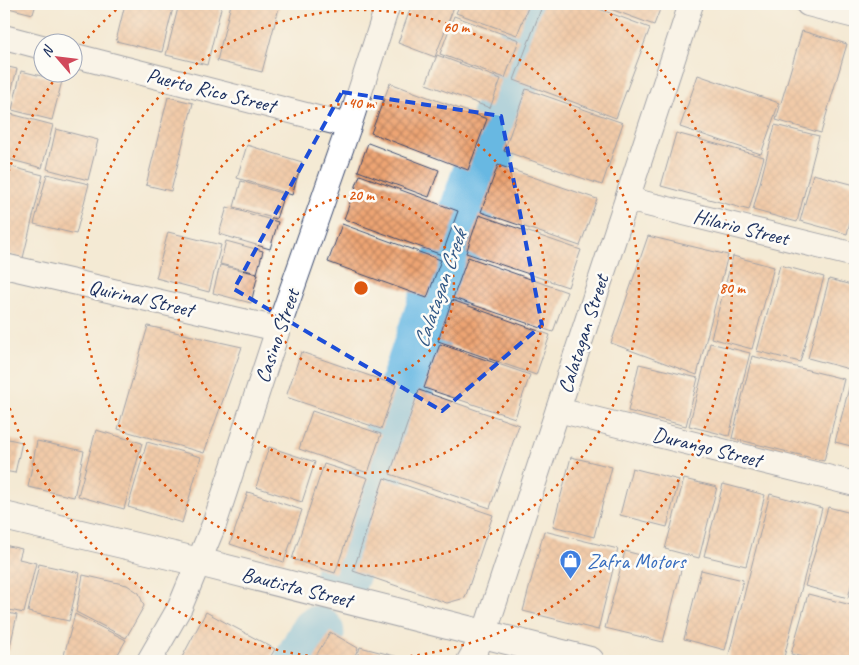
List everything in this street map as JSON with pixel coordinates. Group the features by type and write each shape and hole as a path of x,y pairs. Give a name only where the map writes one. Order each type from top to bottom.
{"street":[{"name":"Casino Street","path":"149,661 180,607 215,522 278,329 349,126 388,4"},
{"name":"Calatagan Street","path":"470,661 484,635 691,4"},
{"path":"808,4 855,16"},
{"path":"4,37 32,44"},
{"name":"Puerto Rico Street","path":"82,58 349,126"},
{"name":"Hilario Street","path":"627,199 855,255"},
{"name":"Quirinal Street","path":"4,266 278,329"},
{"name":"Durango Street","path":"558,410 855,484"},
{"name":"Bautista Street","path":"4,516 199,562 590,661"}],"highlighted area":[{"path":"342,92 501,116 542,325 442,411 234,289"}],"building":[{"path":"4,4 36,4 33,14 4,7"},
{"path":"125,4 174,4 162,52 116,41"},
{"path":"179,4 222,4 207,65 166,55"},
{"path":"231,4 280,4 262,72 217,61"},
{"path":"412,4 455,4 435,57 398,43"},
{"path":"460,4 529,5 517,35 456,13"},
{"path":"543,4 586,4 650,28 616,118 514,80"},
{"path":"597,4 662,4 654,25"},
{"path":"454,16 519,40 505,78 440,54"},
{"path":"802,31 847,44 821,133 776,120"},
{"path":"437,55 501,79 490,108 426,84"},
{"path":"4,66 17,69 4,120"},
{"path":"21,71 32,74 32,82 62,82 52,120 12,110"},
{"path":"698,75 779,103 761,154 680,127"},
{"path":"390,83 487,119 468,170 371,133"},
{"path":"526,89 623,123 602,185 504,151"},
{"path":"168,97 193,103 171,191 146,185"},
{"path":"11,114 53,125 42,168 4,158 4,144"},
{"path":"775,125 819,136 797,222 753,210"},
{"path":"56,129 98,140 88,180 47,169"},
{"path":"676,133 764,157 749,210 661,186"},
{"path":"368,143 439,170 429,197 358,171"},
{"path":"247,145 302,162 292,195 237,178"},
{"path":"4,165 43,175 23,258 4,253"},
{"path":"498,165 597,199 580,246 481,212"},
{"path":"47,174 89,184 76,234 34,224"},
{"path":"813,174 855,185 855,202 847,234 800,221"},
{"path":"360,175 458,211 442,255 344,219"},
{"path":"241,181 284,194 276,219 234,207"},
{"path":"227,207 278,222 270,249 219,234"},
{"path":"479,215 581,250 568,287 466,253"},
{"path":"342,224 441,260 427,298 328,262"},
{"path":"168,232 221,245 209,292 156,278"},
{"path":"648,236 728,255 697,375 611,343"},
{"path":"226,241 263,251 257,273 220,264"},
{"path":"733,256 774,267 752,349 711,338"},
{"path":"468,257 567,292 553,332 453,298"},
{"path":"220,265 258,274 251,303 213,293"},
{"path":"780,265 824,277 800,362 757,351"},
{"path":"829,279 855,286 855,346 849,369 808,358"},
{"path":"452,300 550,335 536,375 438,341"},
{"path":"148,326 242,347 204,453 118,429"},
{"path":"710,343 750,353 729,436 689,426"},
{"path":"440,344 530,375 515,418 424,388"},
{"path":"301,352 396,385 381,429 286,397"},
{"path":"752,356 844,379 824,461 732,438"},
{"path":"639,364 698,378 686,426 628,411"},
{"path":"852,376 855,377 855,447 835,442"},
{"path":"419,390 519,425 490,508 390,474"},
{"path":"312,411 381,434 368,473 299,449"},
{"path":"96,430 142,443 124,509 78,496"},
{"path":"4,438 22,442 15,473 4,471"},
{"path":"37,441 84,451 74,497 28,487"},
{"path":"147,442 201,457 182,523 128,507"},
{"path":"269,447 315,462 302,502 256,487"},
{"path":"571,457 612,467 594,537 553,526"},
{"path":"324,464 368,478 335,573 292,559"},
{"path":"632,468 679,480 667,527 620,515"},
{"path":"384,478 493,515 465,598 447,603 353,571"},
{"path":"684,479 717,487 699,558 665,549"},
{"path":"723,484 765,495 746,566 704,556"},
{"path":"248,492 302,510 284,562 230,544"},
{"path":"770,494 822,508 783,661 740,661 728,658"},
{"path":"828,507 855,514 855,570 848,598 805,586"},
{"name":"Zafra Motors","path":"544,531 618,549 598,630 523,611"},
{"path":"4,545 22,549 19,559 36,563 24,613 4,609"},
{"path":"625,551 682,566 663,642 605,628"},
{"path":"39,564 80,573 69,621 28,612"},
{"path":"701,570 743,580 725,650 684,639"},
{"path":"83,575 127,585 139,593 144,606 126,638 76,612"},
{"path":"808,594 855,606 855,652 853,661 817,661 791,654"},
{"path":"4,612 17,615 9,651 4,649"},
{"path":"206,612 275,649 268,661 180,661"},
{"path":"75,614 126,640 114,661 76,661 64,655"},
{"path":"330,632 358,648 353,661 313,661"},
{"path":"360,647 414,661 356,661"}],"waterway":[{"name":"Calatagan Creek","path":"342,575 538,4"},
{"name":"Calatagan Creek","path":"302,661 317,633"}],"place":[{"name":"Zafra Motors","path":"571,580"}]}
